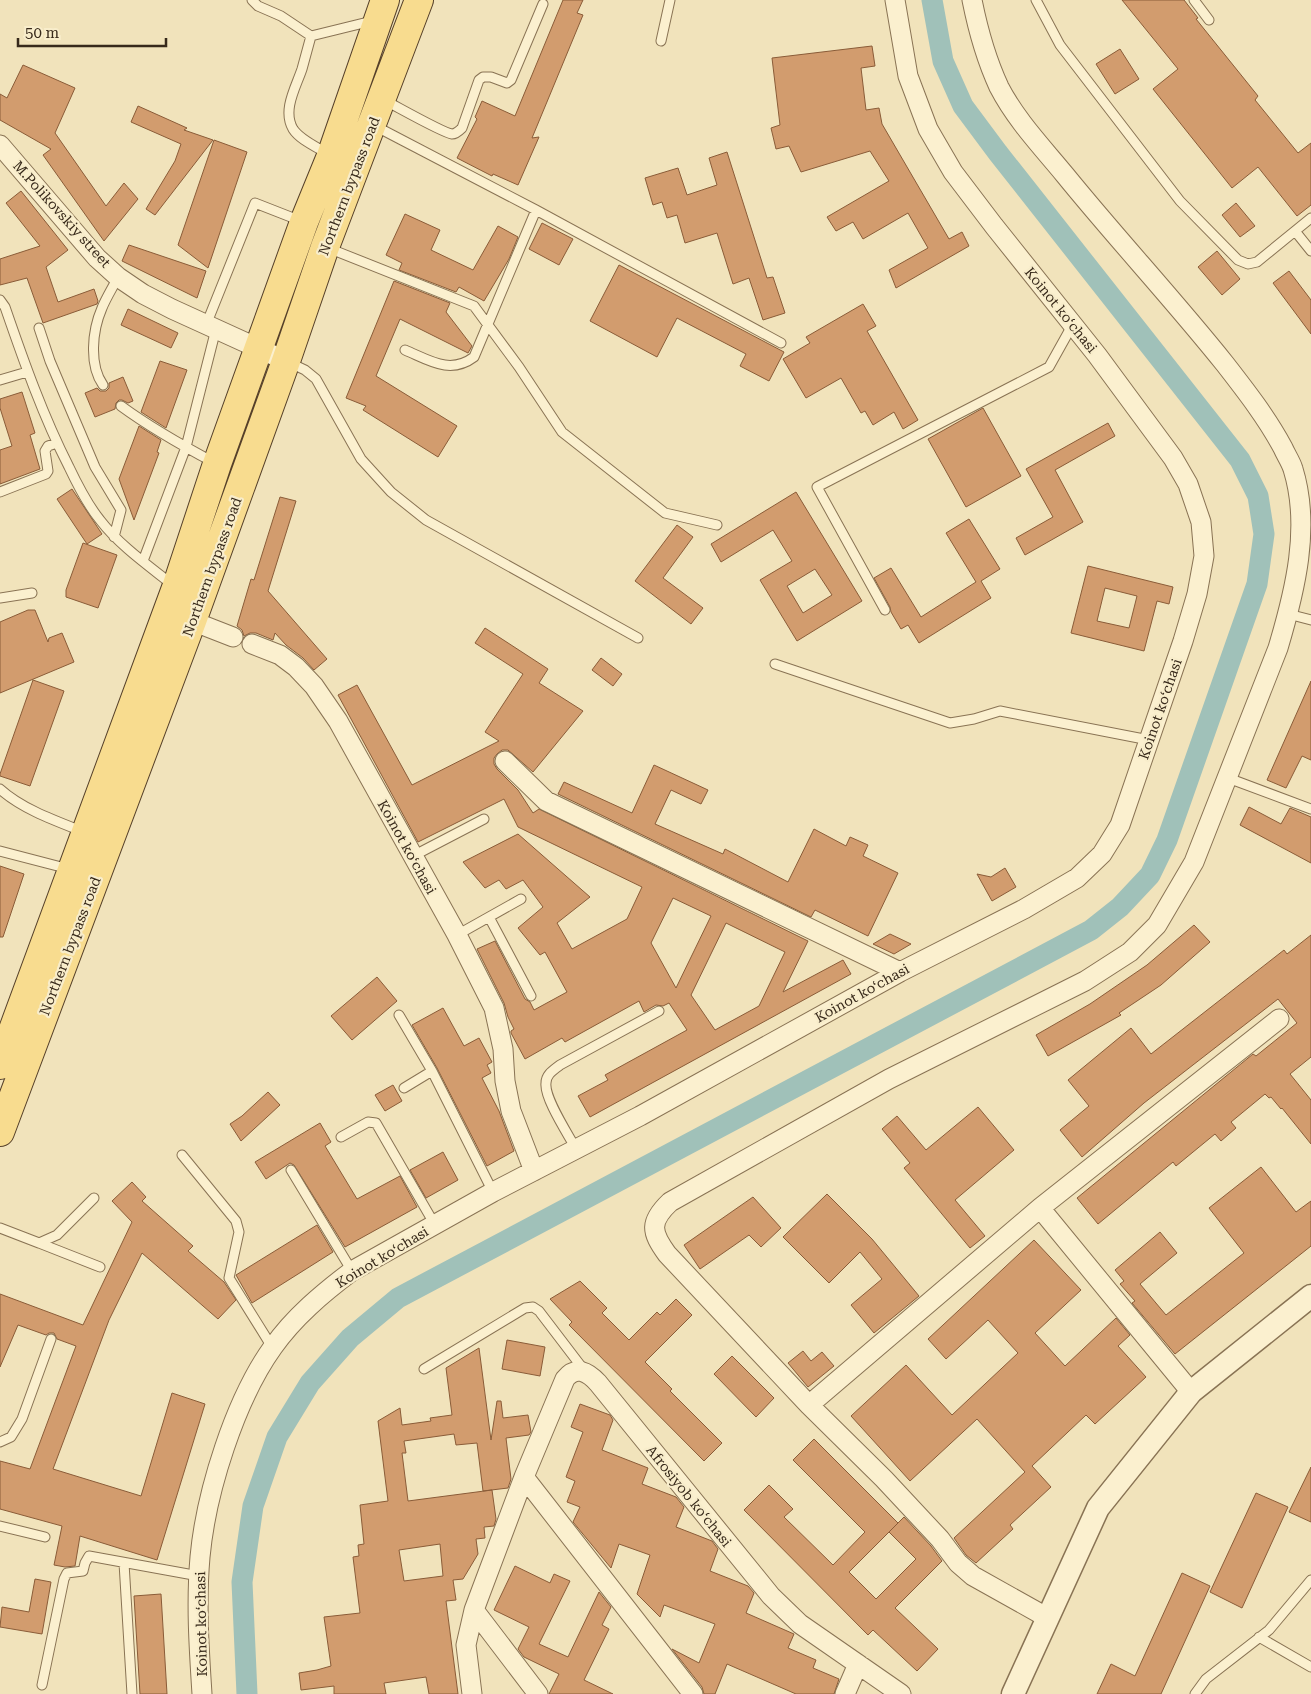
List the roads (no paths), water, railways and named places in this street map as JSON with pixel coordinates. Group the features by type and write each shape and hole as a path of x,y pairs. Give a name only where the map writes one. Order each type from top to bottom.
{"main road":[{"name":"Northern bypass road","path":"0,1132 192,621 325,247 419,0"},
{"name":"Northern bypass road","path":"0,1065 5,1037 72,870 176,588 217,464 304,222 331,156 382,10"}],"street":[{"name":"Koinot koʻchasi","path":"202,1694 198,1627 199,1576 200,1555 209,1504 222,1454 248,1389 272,1347 298,1316 333,1285 352,1272 492,1192 640,1116 900,972 1024,909 1077,878 1102,854 1120,826 1183,641 1197,594 1204,556 1201,522 1188,484 1173,458 1073,324 953,172 928,129 908,76 895,0"},
{"path":"972,0 979,34 987,58 1000,87 1020,120 1116,238 1189,319 1232,373 1272,428 1293,468 1300,504 1301,540 1288,614 1278,648 1194,862 1157,925 1130,952 1085,981 889,1079 670,1202 661,1211 654,1229 657,1240 667,1254 809,1405 940,1539 958,1563 973,1576 1048,1618"},
{"name":"M.Polikovskiy street","path":"0,145 97,258 118,277 150,298 286,361"},
{"path":"192,621 233,636"},
{"name":"Koinot koʻchasi","path":"252,644 280,655 296,667 314,686 338,721 457,935 494,1008 511,1111 534,1171"},
{"path":"505,761 546,801 900,972"},
{"path":"809,1405 1040,1208 1279,1019"},
{"path":"1040,1208 1191,1392"},
{"path":"1013,1694 1098,1508 1191,1392 1311,1296"},
{"path":"472,1694 466,1645 474,1610 524,1477 565,1379 574,1371 586,1372"},
{"name":"Afrosiyob koʻchasi","path":"586,1372 598,1383 771,1596 800,1624 901,1694"},
{"path":"524,1477 693,1694"},
{"path":"474,1610 538,1694"},
{"path":"845,1694 858,1664"}],"lane":[{"path":"252,0 258,6 282,16 311,36"},
{"path":"661,41 670,0"},
{"path":"1036,0 1060,46 1180,201 1238,260 1248,264 1257,262 1311,218"},
{"path":"1194,0 1209,20"},
{"path":"382,99 438,128 452,134 457,132 462,128 479,80 483,77 491,78 507,84 511,80 543,4"},
{"path":"311,36 382,10"},
{"path":"311,36 293,93 289,110 290,121 294,130 308,142 331,156"},
{"path":"372,124 536,210 781,343"},
{"path":"143,561 186,447 211,327 255,203 304,222"},
{"path":"405,350 438,364 450,366 464,364 474,357 536,210"},
{"path":"1295,231 1311,251"},
{"path":"325,247 474,306 519,367 562,432 665,513 717,526"},
{"path":"103,385 95,366 95,332 101,310 118,277"},
{"path":"0,300 5,308 27,372 57,443 82,492 99,520 114,537 176,588"},
{"path":"885,610 817,487 1049,368 1073,324"},
{"path":"39,328 50,361 96,467 121,510 114,537"},
{"path":"286,361 305,370 316,379 361,458 391,492 426,520 638,638"},
{"path":"0,380 27,372"},
{"path":"121,406 137,418 217,464"},
{"path":"0,492 46,474 48,471 45,451 48,446 57,443"},
{"path":"0,598 32,593"},
{"path":"1288,614 1311,620"},
{"path":"775,664 950,723 974,719 1000,711 1149,740"},
{"path":"1228,778 1311,809"},
{"path":"0,789 46,817 86,832"},
{"path":"412,856 484,819"},
{"path":"0,851 72,870"},
{"path":"457,935 522,899"},
{"path":"489,917 531,996"},
{"path":"576,1149 551,1104 545,1083 550,1073 560,1065 659,1011"},
{"path":"398,1015 432,1071 492,1192"},
{"path":"404,1088 432,1071"},
{"path":"341,1137 368,1122 376,1123 434,1225"},
{"path":"182,1155 236,1221 239,1232 229,1278 272,1347"},
{"path":"291,1170 352,1272"},
{"path":"40,1243 57,1235 94,1198"},
{"path":"0,1228 100,1267"},
{"path":"424,1369 525,1308 533,1308 539,1310 586,1372"},
{"path":"0,1442 11,1437 22,1419 50,1340"},
{"path":"0,1526 45,1538"},
{"path":"42,1685 64,1579 67,1574 83,1571 84,1563 89,1556 199,1576"},
{"path":"124,1563 132,1694"},
{"path":"1195,1694 1206,1679 1269,1630 1311,1580"},
{"path":"1259,1637 1311,1667"}],"waterway":[{"path":"247,1694 242,1582 253,1506 277,1437 310,1383 350,1338 398,1298 1091,930 1120,907 1150,875 1167,840 1257,584 1264,534 1258,496 1240,460 963,106 943,61 932,0"}]}
